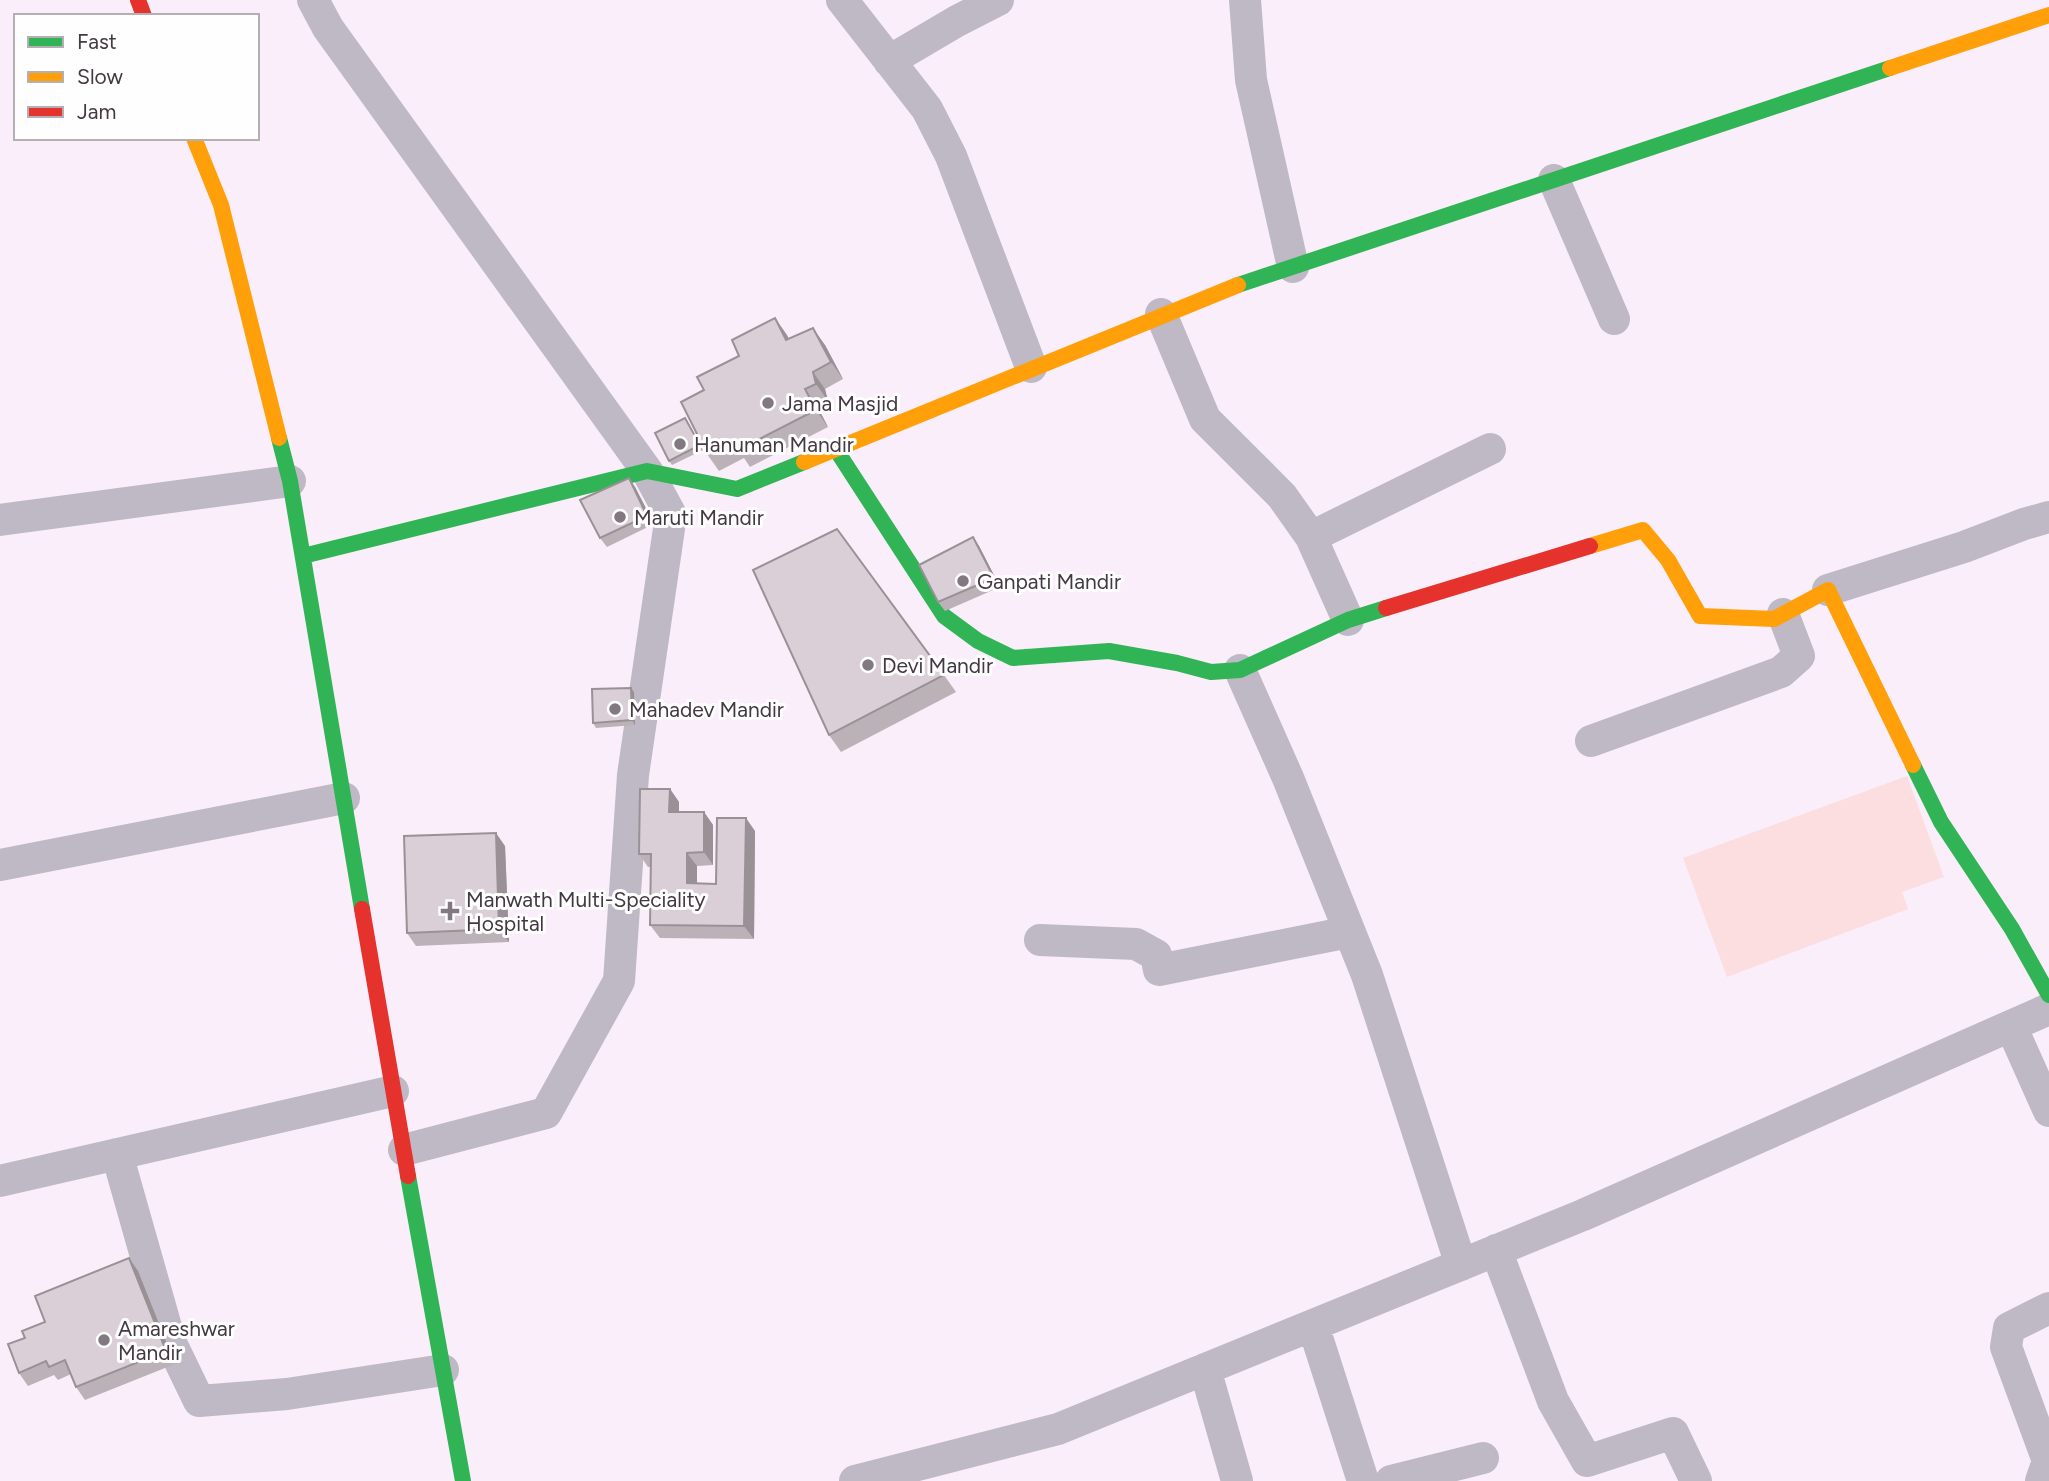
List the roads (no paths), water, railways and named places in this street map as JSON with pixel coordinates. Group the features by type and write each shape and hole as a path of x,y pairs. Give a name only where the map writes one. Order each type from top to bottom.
{"street":[{"path":"313,0 337,40 647,471 671,515 633,775 619,981 546,1113 404,1150"},
{"path":"842,0 927,109 951,156 1031,367"},
{"path":"889,61 998,0"},
{"path":"1245,0 1251,80 1293,267"},
{"path":"303,556 647,471 737,489 1222,290 2049,15"},
{"path":"195,140 221,205 290,481 393,1091 463,1481"},
{"path":"1554,180 1614,319"},
{"path":"1161,314 1205,419 1282,496 1311,537 1348,620"},
{"path":"835,448 944,615 978,641 1013,658 1109,651 1211,672 1240,670 1348,620 1643,530 1657,542 1700,617 1774,619 1828,590 2049,517"},
{"path":"1311,537 1490,449"},
{"path":"0,520 290,481"},
{"path":"1828,590 1941,822 2012,929 2049,995"},
{"path":"1591,741 1781,671 1799,656 1783,614"},
{"path":"1240,670 1288,778 1367,975 1461,1265"},
{"path":"0,865 344,798"},
{"path":"1040,940 1136,944 1156,955 1159,970 1349,932"},
{"path":"855,1481 1058,1429 1583,1215 2049,1009"},
{"path":"2011,1026 2049,1111"},
{"path":"0,1181 393,1091"},
{"path":"117,1154 170,1341 199,1401 287,1394 443,1370"},
{"path":"1496,1250 1553,1401 1587,1461 1673,1433 1696,1481"},
{"path":"2046,1467 2006,1347 2009,1328 2049,1308"},
{"path":"1313,1325 1363,1481"},
{"path":"1205,1369 1237,1481"},
{"path":"1391,1481 1483,1458"}],"place":[{"name":"Jama Masjid","path":"768,403"},
{"name":"Hanuman Mandir","path":"680,444"},
{"name":"Maruti Mandir","path":"620,517"},
{"name":"Ganpati Mandir","path":"963,581"},
{"name":"Devi Mandir","path":"868,665"},
{"name":"Mahadev Mandir","path":"615,709"},
{"name":"Manwath Multi-Speciality Hospital","path":"450,911"},
{"name":"Amareshwar Mandir","path":"104,1340"}]}
